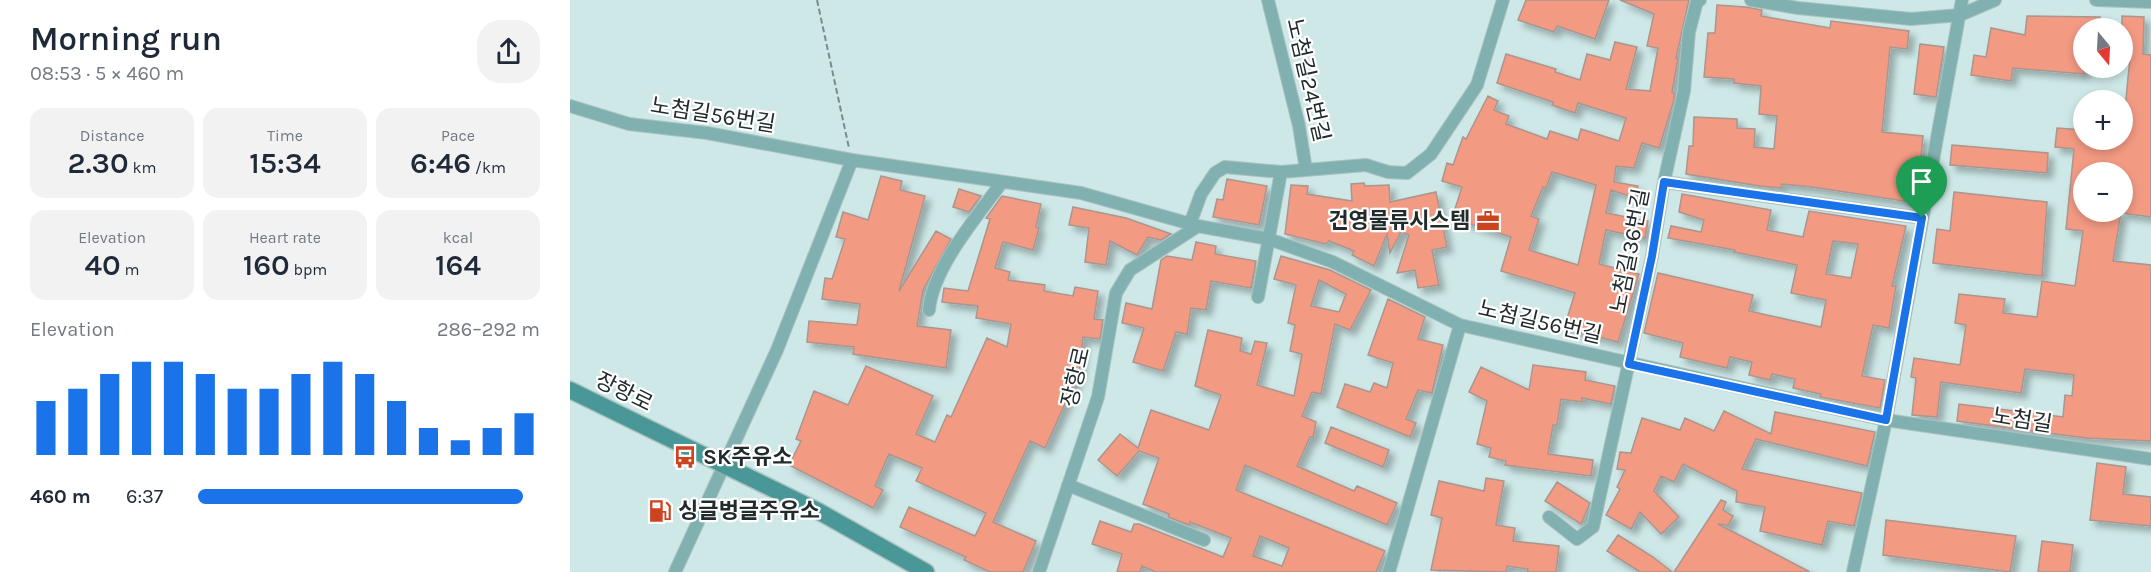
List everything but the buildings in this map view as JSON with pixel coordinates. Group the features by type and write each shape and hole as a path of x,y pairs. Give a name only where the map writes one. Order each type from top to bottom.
{"main road":[{"name":"장항로","path":"570,390 597,405 725,464 926,572"}],"street":[{"name":"노첨길24번길","path":"1268,0 1299,126 1306,170"},
{"name":"노첨길24번길","path":"1194,225 1201,194 1215,173 1225,166 1281,172 1366,165 1388,172 1407,173 1431,154 1477,85 1503,0"},
{"name":"노첨길36번길","path":"1549,517 1577,539 1593,527 1652,256 1664,182 1684,91 1689,32 1697,1 1700,0"},
{"path":"1751,0 1798,8 1911,19 1960,15 1995,0"},
{"path":"1853,572 1886,420 1962,0"},
{"path":"2096,0 2151,2"},
{"name":"노첨길56번길","path":"570,106 629,124 707,133 852,160 1081,193 1194,225 1269,239 1333,262 1460,325 1886,420"},
{"path":"675,572 777,350 852,160"},
{"path":"1258,297 1281,172"},
{"path":"929,310 931,293 955,248 1002,182"},
{"path":"1664,182 1922,218"},
{"name":"장항로","path":"1039,572 1098,397 1116,293 1130,270 1194,225"},
{"path":"1389,572 1460,325"},
{"name":"노첨길","path":"1886,420 2151,459"},
{"path":"1068,485 1204,540"}],"path":[{"path":"817,0 852,160"}],"place":[{"name":"건영물류시스템","path":"1488,221"},
{"name":"SK주유소","path":"685,457"},
{"name":"싱글벙글주유소","path":"660,511"}],"route":[{"path":"1664,182 1922,218 1886,420 1629,364 1652,256 1664,182"}]}
